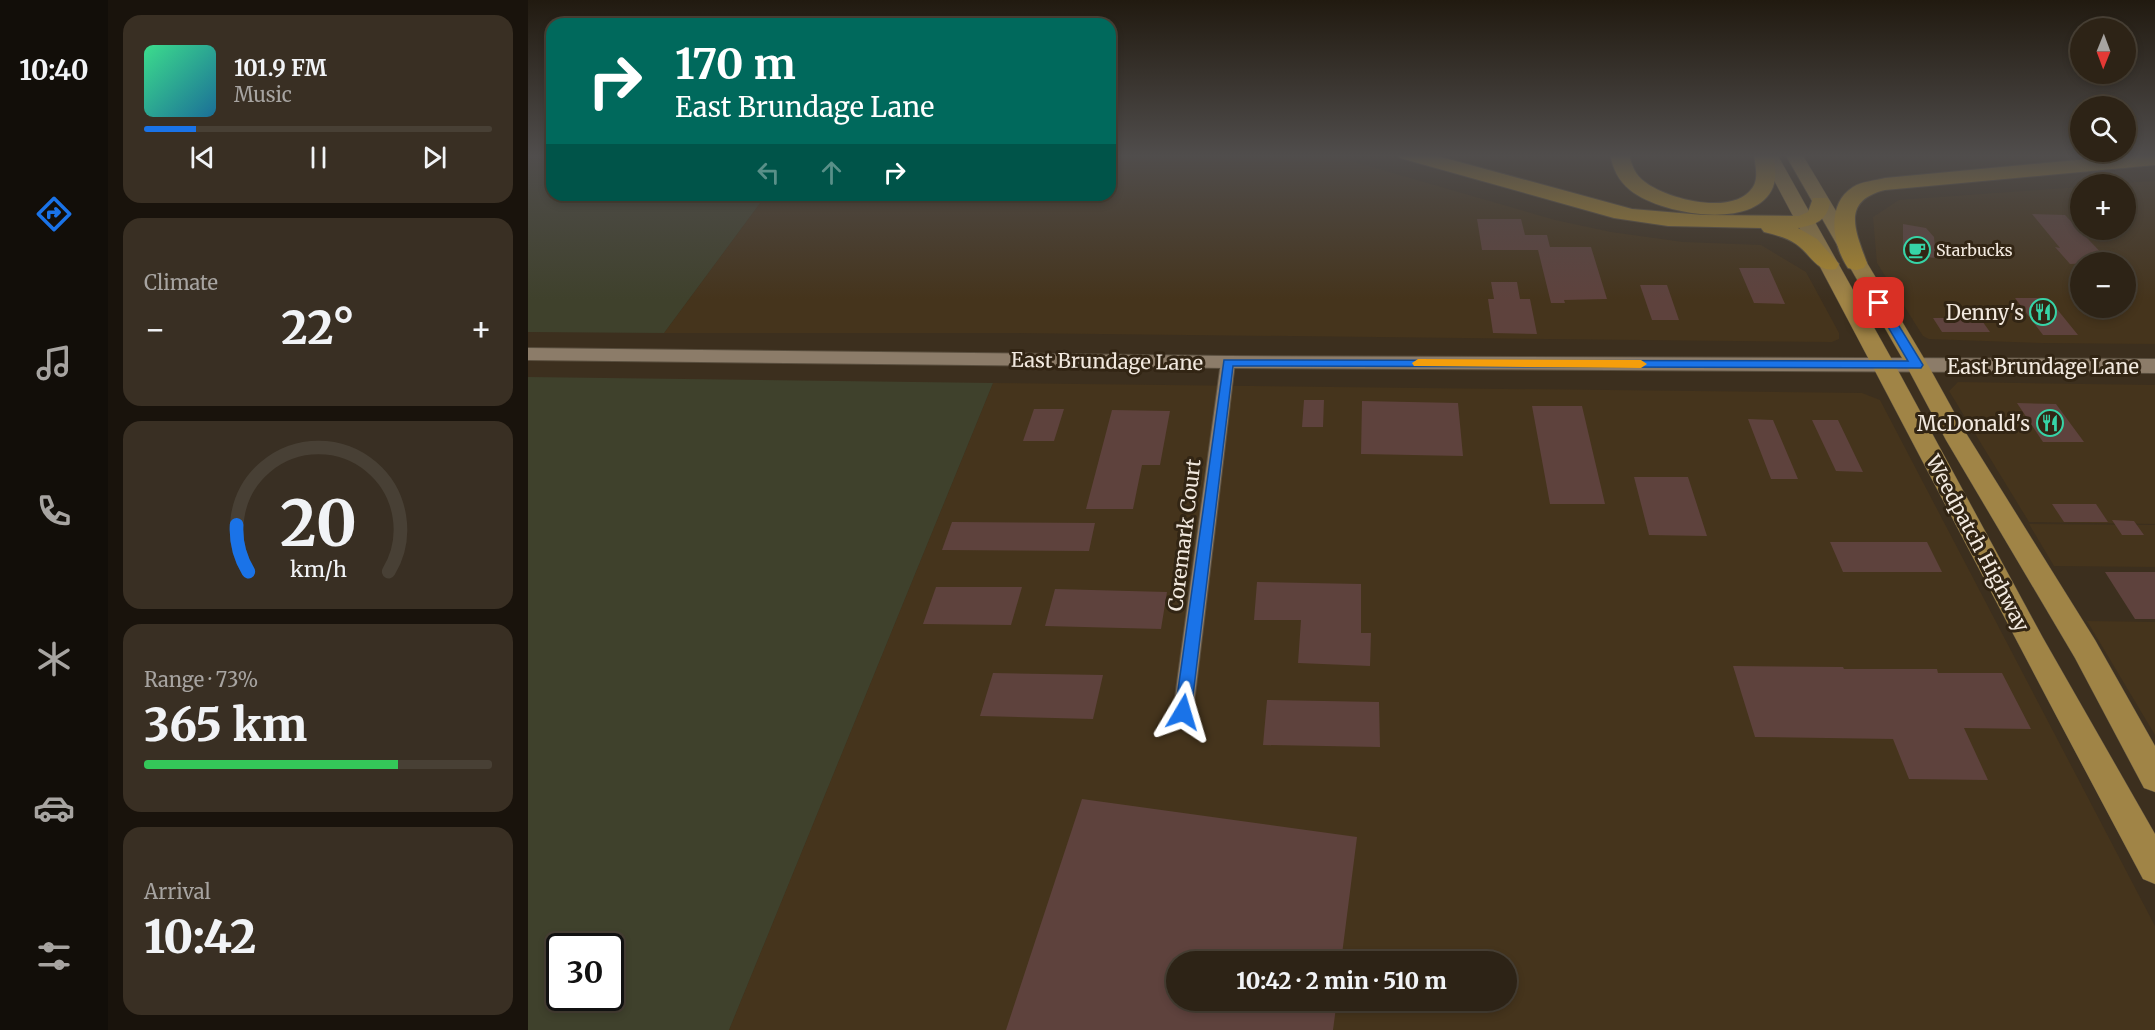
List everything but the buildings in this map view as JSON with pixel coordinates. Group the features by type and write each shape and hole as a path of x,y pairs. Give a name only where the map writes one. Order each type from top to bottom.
{"highway":[{"path":"1579,202 1614,212 1669,221 1739,224 1796,234 1806,239 1828,264"},
{"path":"1669,202 1699,208 1738,205 1743,202"},
{"path":"1848,202 1843,219 1856,263"},
{"path":"1739,224 1812,211"}],"main road":[{"name":"Weedpatch Highway","path":"1805,202 1856,263 1917,365 1954,434 2085,649 2155,777"},
{"name":"Weedpatch Highway","path":"1809,202 1828,264 1884,364 2033,647 2155,867"},
{"name":"East Brundage Lane","path":"528,354 1228,362 2155,366"}],"street":[{"name":"Coremark Court","path":"1183,712 1228,362"}],"shaded area":[{"path":"761,202 1493,202 1555,220 1611,232 1683,242 1761,245 1806,272 1839,333 1839,339 1832,342 1009,333 664,333"},
{"path":"1896,202 2070,202 2070,240 2136,240 2136,202 2155,202 2155,344 2042,343 1929,339 1923,336 1877,263 1873,217"},
{"path":"1958,382 2155,385 2155,524 2029,522 1949,391"},
{"path":"993,383 1862,393 1880,400 2155,926 2155,1030 729,1030"},
{"path":"2029,524 2155,525 2155,567 2054,566"},
{"path":"2087,621 2155,622 2155,735"}],"green space":[{"path":"528,202 761,202 664,333 528,332"},
{"path":"528,377 993,383 729,1030 528,1030"}],"slow traffic":[{"path":"1418,363 1641,364"}],"place":[{"name":"Starbucks","path":"1917,250"},
{"name":"Denny's","path":"2043,312"},
{"name":"McDonald's","path":"2050,423"}],"route":[{"path":"1183,712 1228,362 1917,365 1879,303"}]}
